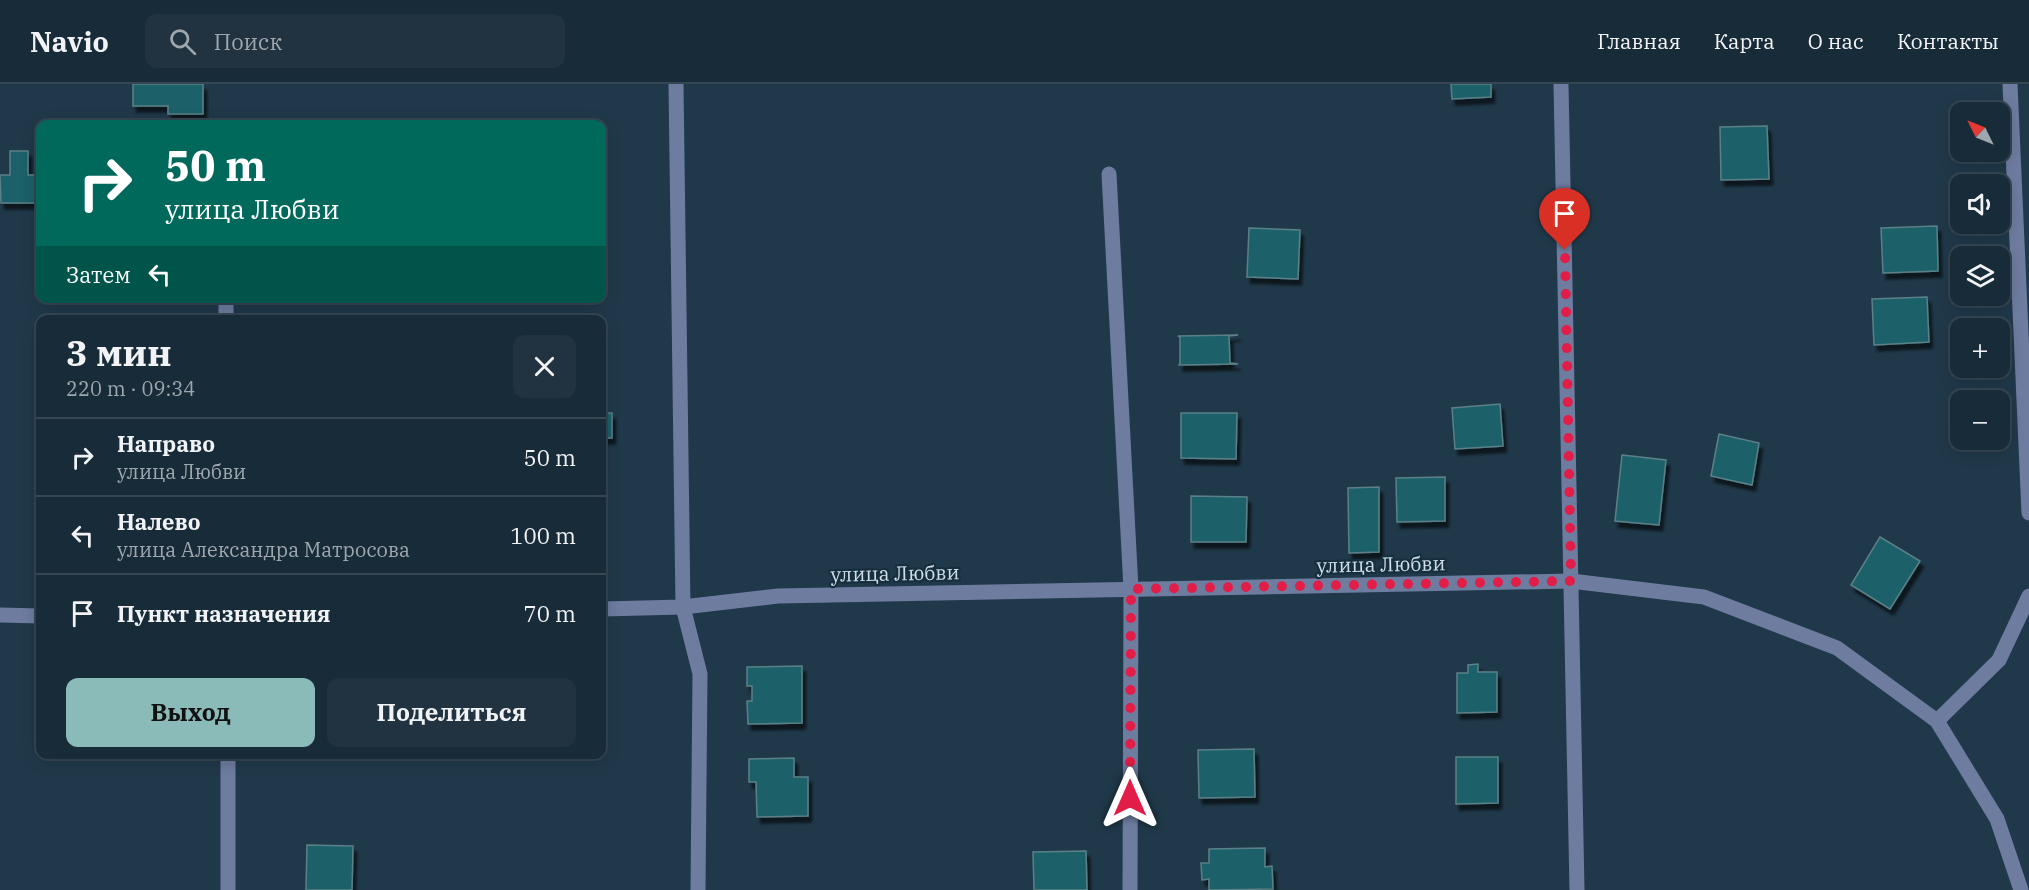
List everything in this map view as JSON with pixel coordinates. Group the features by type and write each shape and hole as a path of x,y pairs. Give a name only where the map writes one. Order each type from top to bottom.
{"street":[{"path":"676,84 683,607 700,674 698,890"},
{"path":"1562,84 1576,890"},
{"path":"2010,84 2029,513"},
{"path":"1109,174 1131,589 1130,890"},
{"name":"улица Любви","path":"606,609 683,607 778,596 1571,581 1704,597 1837,648 1937,721 1997,819 2021,890"},
{"path":"1937,721 1999,660 2029,596"},
{"path":"0,615 36,616"},
{"path":"228,759 228,890"}],"building":[{"path":"133,84 203,84 203,114 168,114 168,106 133,106"},
{"path":"1451,84 1491,84 1491,97 1452,99"},
{"path":"1767,126 1769,179 1721,180 1720,127"},
{"path":"10,151 28,151 28,175 36,175 36,203 1,203 0,175 10,175"},
{"path":"1937,226 1938,271 1883,273 1881,228"},
{"path":"1249,228 1300,230 1298,279 1247,277"},
{"path":"1927,297 1929,342 1874,345 1872,299"},
{"path":"1238,335 1229,336 1230,363 1238,364 1179,365 1180,337 1178,336"},
{"path":"1500,404 1503,446 1455,449 1452,408"},
{"path":"606,413 612,413 612,438 606,438"},
{"path":"1181,413 1237,413 1236,459 1181,458"},
{"path":"1719,434 1759,443 1752,485 1711,476"},
{"path":"1622,455 1666,460 1659,525 1615,521"},
{"path":"1445,477 1445,521 1397,522 1396,478"},
{"path":"1379,487 1379,552 1349,553 1348,488"},
{"path":"1191,496 1247,497 1246,542 1191,542"},
{"path":"1880,537 1920,561 1890,609 1851,585"},
{"path":"1478,664 1478,672 1497,672 1497,712 1457,713 1457,673 1468,673 1468,665"},
{"path":"802,666 802,723 748,724 747,701 752,701 752,686 747,686 747,667"},
{"path":"1254,749 1255,797 1199,798 1198,750"},
{"path":"1456,757 1498,757 1498,803 1456,804"},
{"path":"794,758 794,777 808,777 808,816 757,817 756,782 749,782 749,759"},
{"path":"307,845 353,846 352,890 306,890"},
{"path":"1265,848 1265,867 1272,866 1273,889 1209,890 1209,879 1202,880 1201,863 1209,863 1209,849"},
{"path":"1086,851 1087,890 1034,890 1033,852"}],"route":[{"path":"1130,798 1131,589 1571,581 1565,250"}]}
